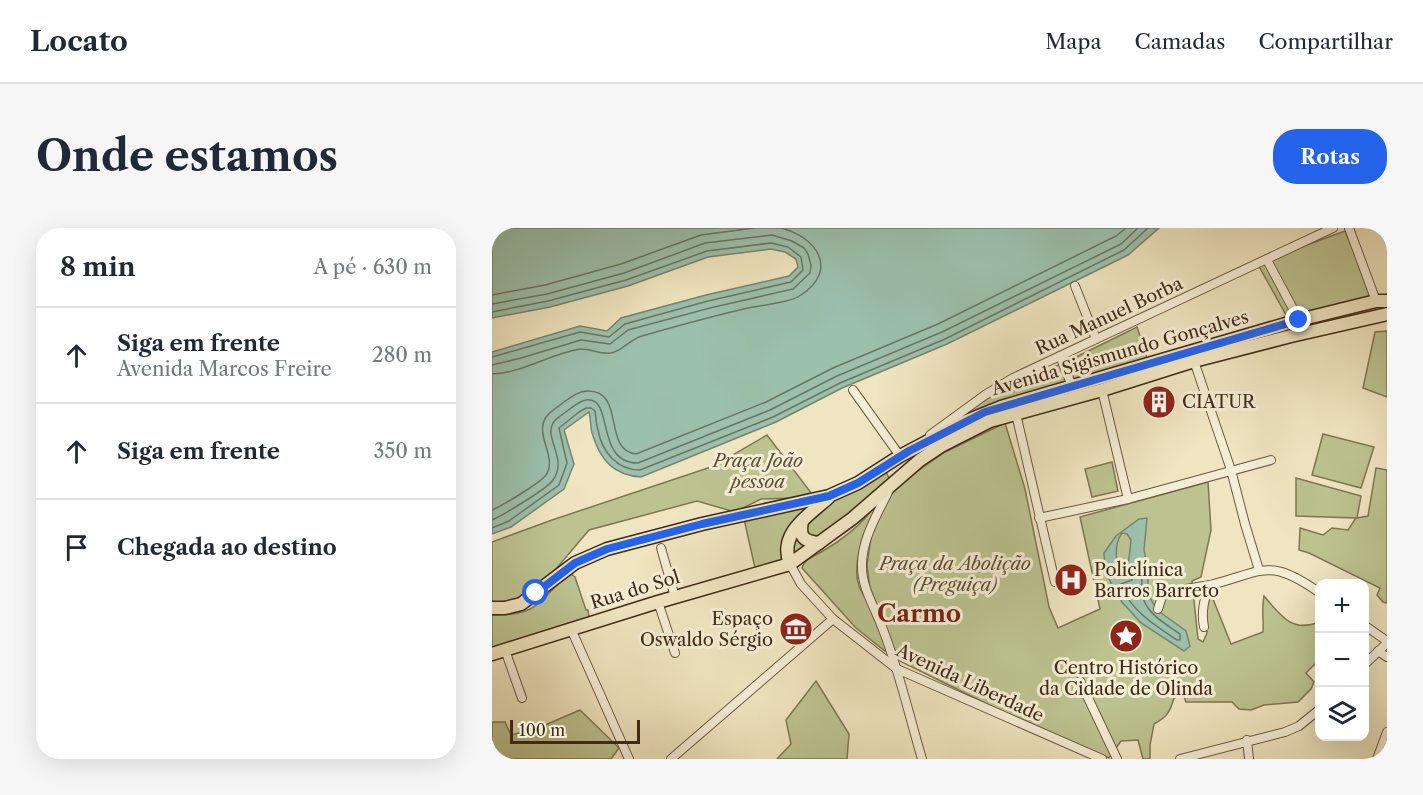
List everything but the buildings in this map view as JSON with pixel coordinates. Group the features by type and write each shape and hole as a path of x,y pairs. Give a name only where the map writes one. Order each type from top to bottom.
{"main road":[{"name":"Avenida Sigismundo Gonçalves","path":"829,496 858,483 905,454 985,412 1299,320 1381,301"},
{"name":"Avenida Sigismundo Gonçalves","path":"790,564 853,519 920,460 941,446 990,421 1102,390 1194,361 1387,314"},
{"path":"876,471 888,478 890,485"},
{"path":"790,564 787,552 792,532 829,496"},
{"path":"492,608 521,604 575,563 601,551 702,524 829,496"},
{"path":"802,521 801,537 809,542 819,543"},
{"name":"Rua do Sol","path":"492,654 790,564"}],"street":[{"name":"Rua Manuel Borba","path":"905,454 1013,378 1333,228"},
{"path":"1349,228 1381,301"},
{"path":"1267,260 1299,320 1291,330 1292,336"},
{"path":"1075,286 1096,339"},
{"path":"1060,356 1071,386"},
{"path":"1194,361 1231,470 1259,570"},
{"path":"853,390 905,454"},
{"path":"1102,390 1128,499"},
{"path":"1016,414 1055,582"},
{"path":"1040,518 1128,499 1271,460"},
{"path":"890,485 869,533 861,568 870,602 897,669 922,759"},
{"path":"661,548 675,597"},
{"name":"Avenida Liberdade","path":"790,564 801,584 833,619 897,669 1102,759"},
{"path":"1158,609 1163,593 1210,585 1259,570 1286,572 1315,589"},
{"path":"1204,627 1203,603 1210,585"},
{"path":"658,602 675,653"},
{"path":"671,759 833,619"},
{"path":"1369,628 1387,642 1369,660"},
{"path":"571,629 629,759"},
{"path":"505,650 522,698"},
{"path":"1378,651 1387,657"},
{"path":"1080,681 1117,759"},
{"path":"1180,759 1247,740 1267,737 1299,726 1315,713"},
{"path":"1377,759 1387,732"},
{"path":"1247,740 1249,759"}],"green space":[{"path":"1345,231 1375,301 1290,322 1257,263"},
{"path":"1137,327 1148,361 1074,380 1068,361"},
{"path":"1387,331 1387,397 1363,388 1375,332"},
{"path":"1061,364 1068,385 968,416 966,414 968,410 1010,385"},
{"name":"Praça da Abolição (Preguiça)","path":"1005,423 1025,489 1049,607 1058,628 1100,609 1080,517 1208,482 1211,530 1201,577 1192,581 1198,639 1203,642 1207,633 1206,610 1211,594 1231,644 1263,632 1264,596 1288,621 1301,625 1315,623 1315,664 1306,673 1314,682 1311,689 1298,702 1264,705 1251,710 1239,709 1232,702 1186,702 1183,694 1174,698 1167,714 1154,724 1150,759 1143,759 1138,740 1121,741 1109,758 995,708 900,661 871,598 867,565 872,531 896,486 945,452"},
{"path":"1323,434 1374,447 1361,488 1312,475"},
{"name":"Praça João pessoa","path":"767,435 812,494 798,498 761,499 735,512 697,501 589,530 545,582 516,600 492,603 492,542 714,466"},
{"path":"1112,462 1118,491 1092,497 1085,469"},
{"path":"1376,468 1387,470 1387,603 1377,595 1380,588 1369,583 1369,579 1362,579 1299,550 1300,528 1323,535 1332,528 1348,530 1356,518 1296,516 1296,478 1361,496 1357,518 1368,516"},
{"path":"886,472 889,478 898,480 882,502 867,530 861,544 857,573 860,589 869,603 887,650 885,651 856,628 802,568 807,560 851,532 872,507 854,526 812,555 755,568 744,519"},
{"path":"571,574 575,577 589,617 492,647 492,615 518,613 535,606 566,575"},
{"path":"816,681 849,734 847,759 777,759 791,744 786,720"},
{"path":"580,710 619,748 611,759 492,759 492,722 505,722 511,735 536,729"}],"water":[{"path":"492,228 1159,228 1128,255 947,344 842,388 776,422 641,477 616,470 600,453 592,433 589,412 564,430 574,464 564,489 511,527 492,534 492,352 580,326 607,331 621,318 789,276 798,267 796,259 785,252 771,249 708,257 628,286 550,307 492,318"},
{"path":"1147,518 1144,550 1148,571 1148,594 1157,610 1186,631 1190,646 1184,651 1141,623 1122,602 1105,572 1104,553 1116,536 1139,519","holes":["1122,533 1127,534 1131,540 1127,576 1124,577 1118,568 1116,549 1119,537"]}],"place":[{"name":"CIATUR","path":"1159,402"},
{"name":"Policlínica Barros Barreto","path":"1071,580"},
{"name":"Espaço Oswaldo Sérgio","path":"796,629"},
{"name":"Centro Histórico da Cidade de Olinda","path":"1126,636"}],"district":[{"name":"Carmo","path":"919,614"}],"route":[{"path":"536,593 575,563 607,549 702,524 829,496 858,483 909,451 964,422 1001,406 1299,320"}]}
